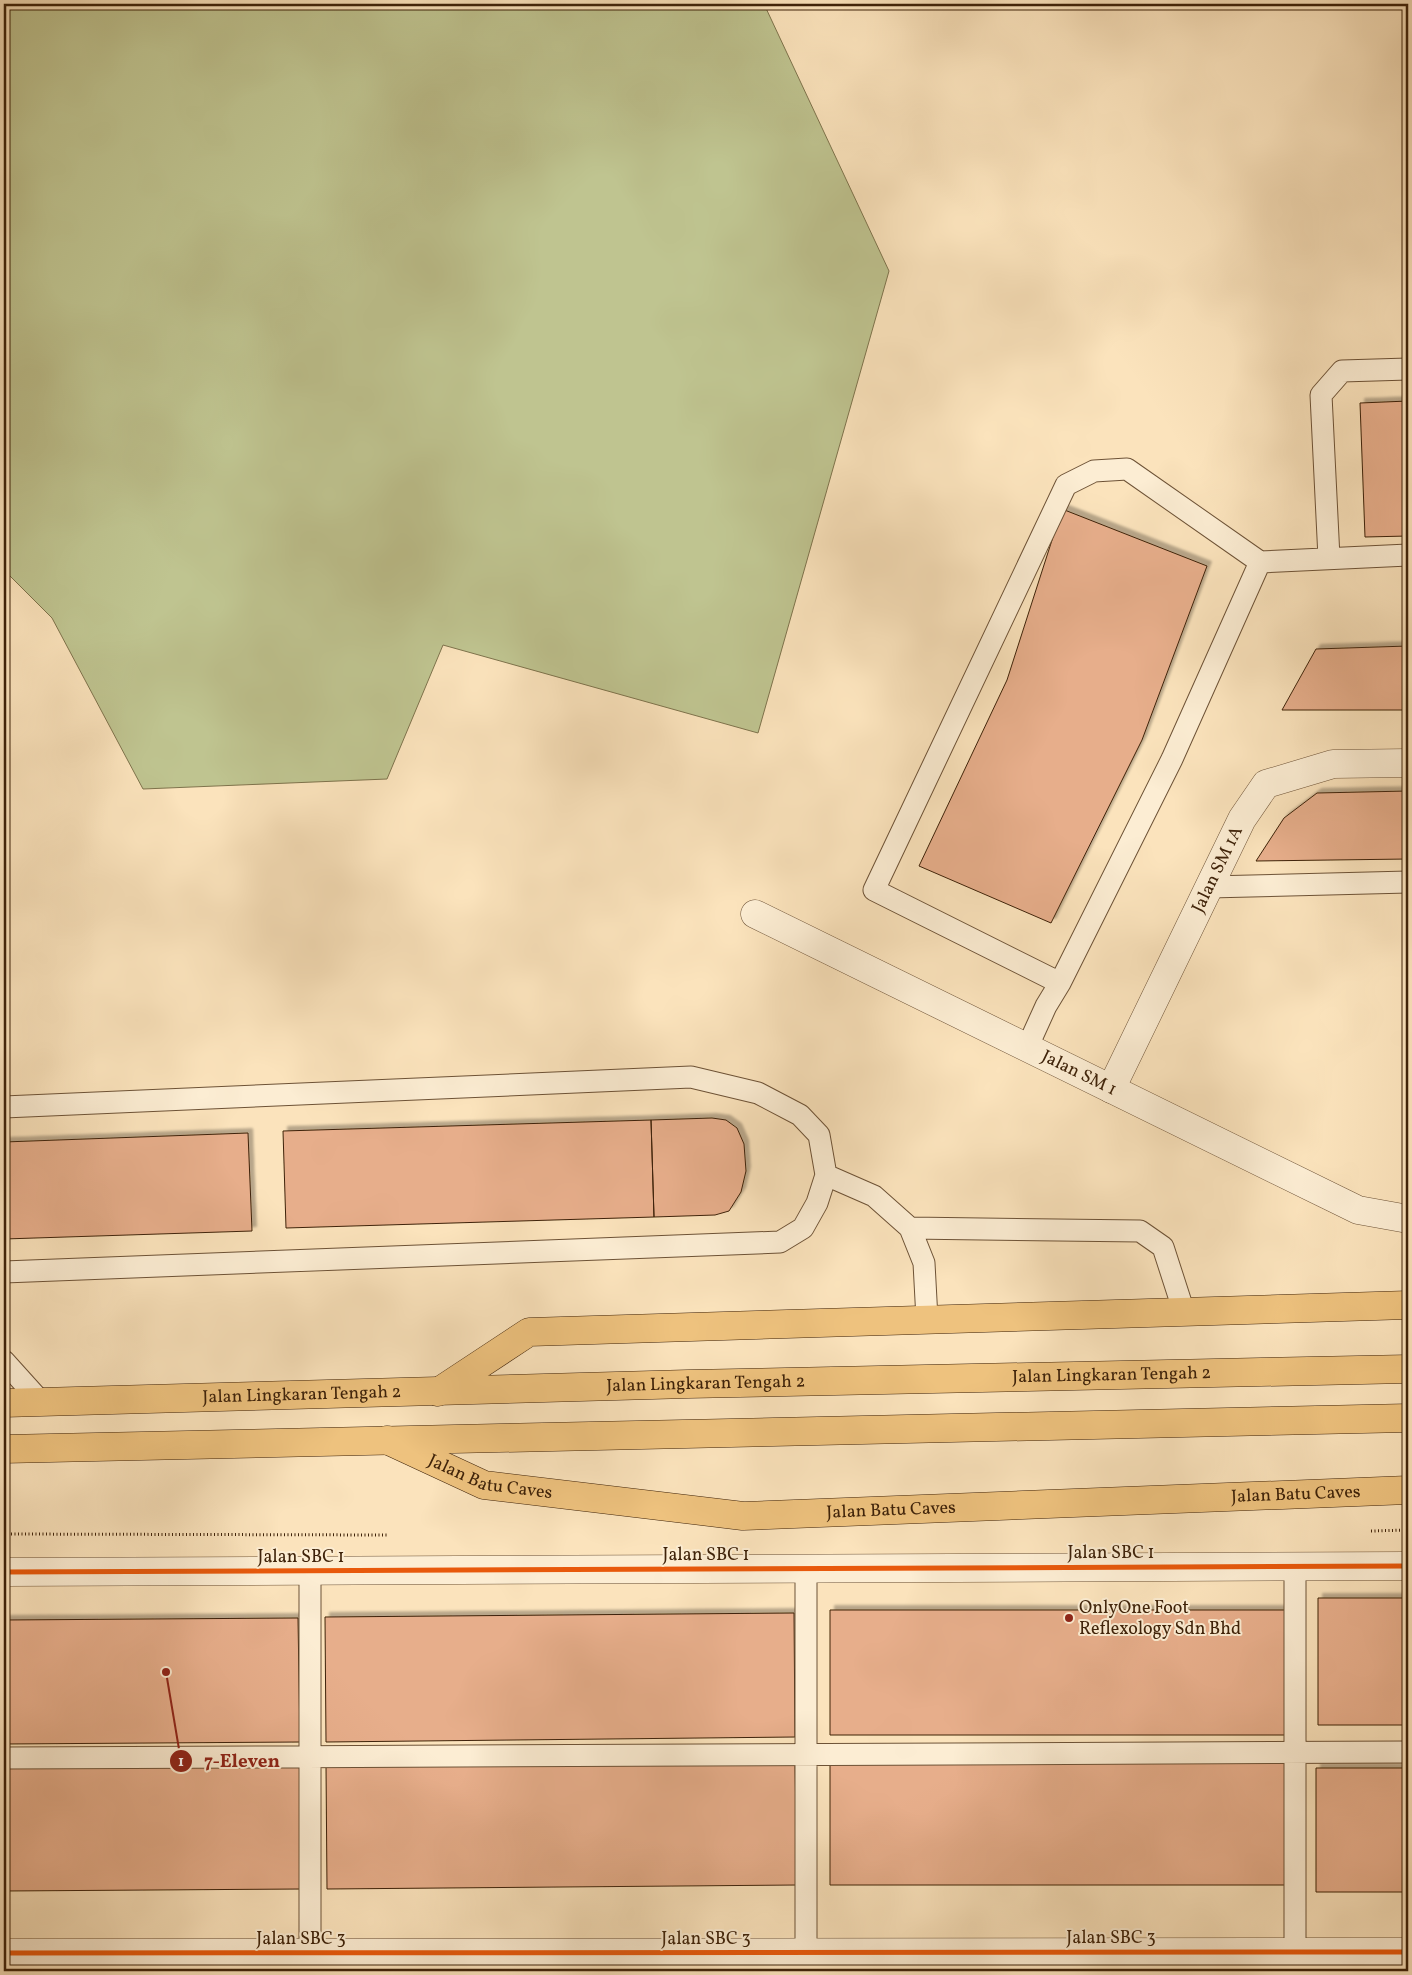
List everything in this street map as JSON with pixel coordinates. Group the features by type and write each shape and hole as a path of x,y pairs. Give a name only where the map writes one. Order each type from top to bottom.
{"main road":[{"path":"438,1392 529,1332 1408,1305"},
{"name":"Jalan Lingkaran Tengah 2","path":"4,1403 688,1384 1408,1369"},
{"path":"4,1449 1408,1418"},
{"name":"Jalan Batu Caves","path":"387,1440 484,1485 743,1516 1408,1490"}],"street":[{"name":"Jalan SM 1A","path":"1110,1089 1242,818 1266,784 1333,764 1408,763"},
{"name":"Jalan SM 1","path":"755,914 1358,1210 1408,1219"},
{"name":"Jalan SBC 1","path":"4,1572 1408,1566"},
{"name":"Jalan SBC 3","path":"7,1959 310,1953 649,1962 806,1953 1295,1962 1408,1952"}],"lane":[{"path":"1329,558 1321,395 1342,371 1408,369"},
{"path":"1060,983 874,890 1066,485 1094,471 1127,468 1260,562 1408,555"},
{"path":"1027,1048 1046,1006 1060,983 1172,759 1260,562"},
{"path":"1209,887 1408,882"},
{"path":"4,1107 691,1077 758,1093 800,1115 819,1135 826,1174 817,1202 803,1228 780,1242 4,1272"},
{"path":"826,1174 874,1196 910,1228 924,1263 927,1319"},
{"path":"910,1228 1140,1230 1163,1247 1184,1312"},
{"path":"4,1361 41,1402"},
{"path":"1294,1566 1295,1962"},
{"path":"806,1569 806,1953"},
{"path":"310,1571 310,1953"},
{"path":"4,1758 1408,1752"}],"green space":[{"path":"4,4 764,4 889,271 758,733 443,645 387,779 143,789 52,618 4,570"}],"building":[{"path":"1408,401 1408,536 1365,537 1360,403"},
{"path":"1062,509 1207,566 1142,740 1051,923 919,866 1007,680"},
{"path":"1408,646 1408,710 1282,710 1316,649"},
{"path":"1408,791 1408,859 1256,861 1284,818 1317,793"},
{"path":"712,1118 726,1120 737,1128 744,1144 746,1171 741,1192 729,1211 715,1215 654,1217 651,1120"},
{"path":"651,1120 654,1217 286,1228 283,1131"},
{"path":"248,1133 252,1231 4,1239 4,1142"},
{"path":"1318,1598 1408,1598 1408,1725 1318,1725"},
{"path":"830,1610 1287,1610 1287,1735 830,1735"},
{"path":"794,1613 795,1737 326,1742 325,1617"},
{"path":"298,1618 300,1742 4,1744 4,1620"},
{"path":"795,1761 797,1885 327,1889 326,1765"},
{"path":"830,1761 1287,1761 1287,1885 830,1885"},
{"path":"300,1765 301,1889 4,1891 4,1767"},
{"path":"1316,1768 1408,1768 1408,1892 1316,1892"}],"cycle path":[{"path":"4,1572 1408,1566"},
{"path":"4,1953 1408,1952"}],"place":[{"name":"OnlyOne Foot Reflexology Sdn Bhd","path":"1069,1618"},
{"name":"7-Eleven","path":"166,1672"}]}
